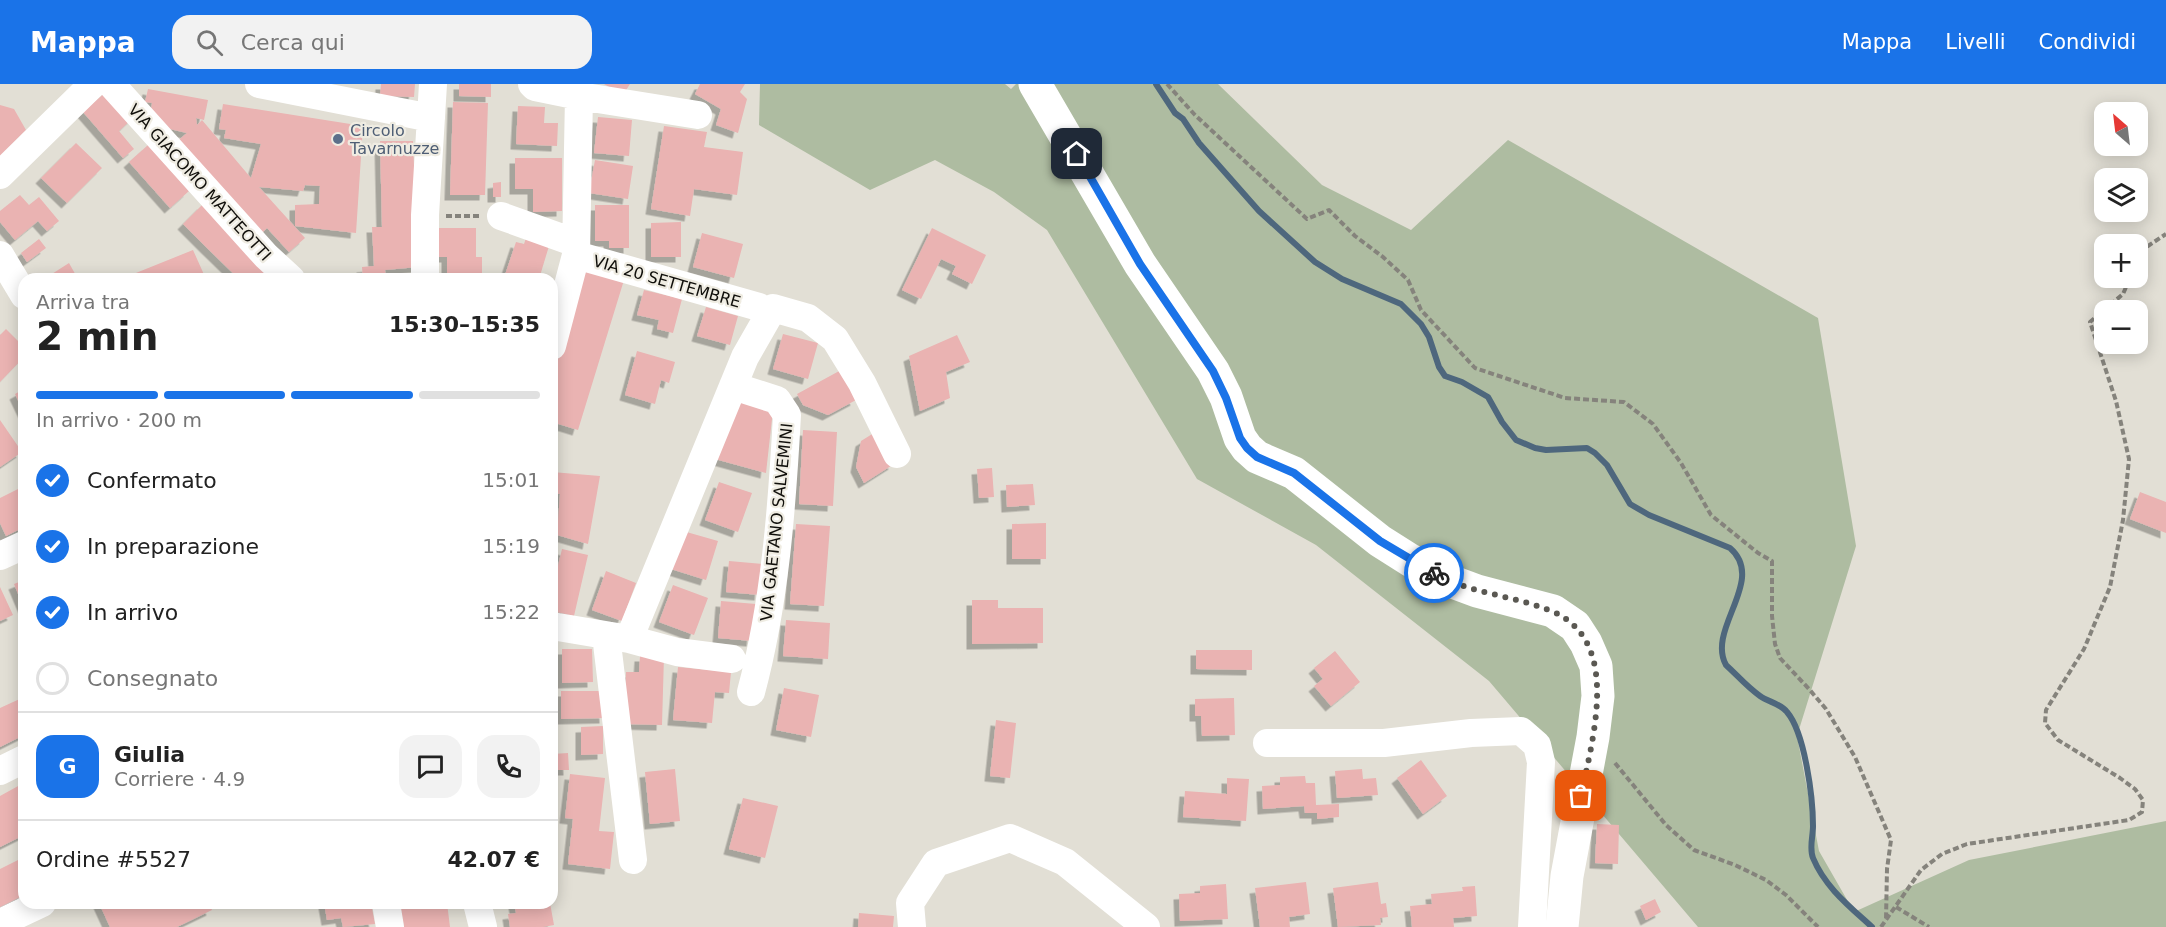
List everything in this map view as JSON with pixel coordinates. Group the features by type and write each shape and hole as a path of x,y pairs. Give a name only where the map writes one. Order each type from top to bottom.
{"main road":[{"path":"1035,84 1140,264 1213,371 1226,398 1240,438 1247,448 1257,457 1294,473 1380,541 1442,578 1477,591 1553,611 1575,626 1586,643 1596,666 1598,696 1593,737 1574,831 1562,927"}],"street":[{"path":"0,175 93,84"},
{"name":"VIA GIACOMO MATTEOTTI","path":"111,84 266,256 284,273"},
{"path":"259,84 431,118"},
{"path":"425,273 425,215 433,84"},
{"path":"532,84 535,87 579,96 698,115"},
{"name":"VIA 20 SETTEMBRE","path":"558,322 576,249 579,96"},
{"path":"501,216 576,249"},
{"name":"VIA 20 SETTEMBRE","path":"576,249 759,307"},
{"path":"0,255 18,284"},
{"path":"633,860 625,785 609,679 617,637 745,357 773,308 808,318 835,339 862,383 897,454"},
{"name":"VIA GAETANO SALVEMINI","path":"733,386 777,400 788,415 778,536 763,649 751,692"},
{"path":"0,556 18,548"},
{"path":"558,627 617,637 677,652 732,659"},
{"path":"1267,743 1384,742 1471,733 1521,731 1537,745 1541,762 1532,927"},
{"path":"0,771 18,762"},
{"path":"1538,831 1574,831"},
{"path":"912,927 910,903 936,863 1010,838 1065,862 1146,927"},
{"path":"0,923 29,909"},
{"path":"387,909 390,927"},
{"path":"478,909 483,927"}],"path":[{"path":"1167,84 1195,115 1306,219 1329,210 1355,236 1408,280 1421,309 1475,368 1565,398 1624,402 1653,424 1681,463 1711,515 1758,553 1772,561 1772,616 1775,644 1780,658 1826,709 1856,757 1891,840 1884,923"},
{"path":"425,215 501,216"},
{"path":"2148,246 2166,234"},
{"path":"1884,923 1921,870 1942,854 1967,844 2129,820 2142,812 2143,800 2135,789 2058,740 2045,723 2046,710 2084,649 2110,587 2123,520 2129,459 2116,401 2090,322 2123,294 2126,288"},
{"path":"1593,737 1666,825 1694,850 1735,865 1766,880 1786,895 1818,927"},
{"path":"1896,907 1929,927"}],"green space":[{"path":"760,84 1005,84 1011,89 1016,84 1218,84 1322,185 1411,230 1508,140 1818,318 1856,546 1797,736 1819,851 1854,912 1969,860 2166,821 2166,927 1698,927 1489,681 1316,545 1197,479 1047,230 994,192 935,160 870,190 759,125"}],"building":[{"path":"381,84 415,84 414,97 380,96"},
{"path":"459,84 491,84 491,97 459,96"},
{"path":"604,84 630,84 623,95"},
{"path":"700,84 745,84 740,92 747,99 738,133 716,125 721,109 695,94"},
{"path":"148,89 208,100 204,120 196,118 197,125 202,120 251,178 261,144 224,138 226,130 219,129 223,104 363,126 356,233 295,226 295,205 319,204 320,186 305,185 303,191 259,187 305,238 289,252 267,228 259,236 175,143 187,133 157,126 150,116 152,103 145,102"},
{"path":"108,90 133,118 119,131 134,149 123,158 83,112"},
{"path":"453,102 488,103 485,195 450,195"},
{"path":"0,105 14,109 26,130 0,156"},
{"path":"518,106 545,107 544,123 558,123 557,146 516,144"},
{"path":"598,117 632,120 629,156 594,153"},
{"path":"664,126 707,132 704,147 743,152 737,195 694,189 690,216 651,209"},
{"path":"380,141 413,141 418,267 385,270 385,273 362,273 362,267 374,266 372,227 382,227"},
{"path":"76,143 102,168 67,203 41,178"},
{"path":"148,145 189,191 170,208 129,162"},
{"path":"515,158 562,158 562,211 533,212 533,189 515,189"},
{"path":"595,160 633,166 628,199 589,193"},
{"path":"501,182 501,197 493,197 493,183"},
{"path":"20,195 29,205 39,197 59,221 47,231 38,221 15,240 0,222 0,211"},
{"path":"203,204 271,273 233,273 183,224"},
{"path":"595,205 629,205 629,248 609,248 609,241 595,241"},
{"path":"681,222 681,257 651,257 651,223"},
{"path":"438,228 476,228 476,257 482,257 482,273 447,273 447,257 439,257"},
{"path":"932,228 986,255 972,284 952,274 956,266 941,259 921,299 902,290"},
{"path":"702,233 743,244 734,278 693,267"},
{"path":"526,238 549,246 541,273 506,273 516,242 524,244"},
{"path":"39,239 46,248 27,262 21,253"},
{"path":"193,250 203,273 136,273"},
{"path":"69,263 75,273 53,273"},
{"path":"586,269 624,280 578,430 558,424 558,360"},
{"path":"644,290 682,299 673,333 657,329 659,320 637,315"},
{"path":"706,307 738,316 730,345 697,336"},
{"path":"6,329 18,341 18,363 0,382 0,335"},
{"path":"783,334 818,343 808,379 773,369"},
{"path":"957,335 970,362 946,372 950,398 920,411 909,356"},
{"path":"637,351 675,362 669,383 661,380 655,404 625,395"},
{"path":"841,370 856,400 828,415 803,405 797,394"},
{"path":"741,400 773,410 766,473 715,459"},
{"path":"0,420 18,446 18,455 0,467"},
{"path":"803,430 837,432 833,506 799,504"},
{"path":"877,431 894,464 864,483 856,467 861,441"},
{"path":"992,468 994,497 979,498 977,469"},
{"path":"558,472 600,476 588,544 558,535 560,494 558,494"},
{"path":"719,482 752,493 738,532 705,520"},
{"path":"1033,484 1035,505 1007,507 1006,485"},
{"path":"18,489 18,530 6,536 0,523 0,498"},
{"path":"2140,492 2166,502 2166,533 2130,519"},
{"path":"1046,523 1046,559 1012,559 1012,524"},
{"path":"796,524 830,526 824,606 790,604"},
{"path":"683,531 718,541 706,580 671,569"},
{"path":"562,549 588,555 574,616 558,612 558,566"},
{"path":"729,561 763,564 760,595 726,592"},
{"path":"606,571 636,583 622,621 592,610"},
{"path":"673,585 708,598 694,635 659,622"},
{"path":"0,587 13,615 0,621"},
{"path":"972,600 998,600 998,608 1043,608 1043,643 972,644"},
{"path":"721,601 756,604 752,641 718,638"},
{"path":"786,620 830,623 828,659 783,656"},
{"path":"562,649 592,649 593,682 562,683"},
{"path":"1196,650 1252,650 1252,670 1196,669"},
{"path":"1335,651 1360,682 1331,706 1314,686 1323,679 1314,668"},
{"path":"640,656 664,656 662,725 624,724 626,672 639,672"},
{"path":"678,667 731,672 729,693 715,692 712,723 673,720"},
{"path":"784,688 819,695 811,737 776,730"},
{"path":"561,691 604,691 605,718 561,719"},
{"path":"1234,698 1235,735 1202,736 1201,716 1195,716 1195,699"},
{"path":"18,700 18,738 0,747 0,708"},
{"path":"996,720 1016,723 1010,778 990,776"},
{"path":"603,726 603,754 581,755 581,727"},
{"path":"568,753 569,770 558,770 558,754"},
{"path":"1421,760 1447,796 1423,814 1397,778"},
{"path":"675,769 680,821 650,824 645,772"},
{"path":"1362,769 1363,779 1376,778 1378,795 1337,798 1335,771"},
{"path":"570,774 605,778 599,831 614,832 610,869 568,864 573,819 565,818"},
{"path":"1305,776 1306,783 1315,783 1316,805 1339,804 1339,817 1317,819 1317,813 1305,813 1304,806 1263,809 1262,786 1280,785 1280,777"},
{"path":"1227,778 1249,779 1246,821 1183,817 1185,791 1227,794"},
{"path":"18,786 18,838 0,847 0,796"},
{"path":"743,798 778,806 765,858 729,849"},
{"path":"1597,824 1619,825 1618,864 1595,863"},
{"path":"18,860 18,898 0,907 0,869"},
{"path":"1306,882 1310,914 1289,917 1290,927 1260,927 1255,888"},
{"path":"1378,882 1381,904 1386,903 1388,917 1380,918 1381,925 1338,927 1333,888"},
{"path":"1226,884 1228,919 1180,921 1179,894 1200,893 1200,886"},
{"path":"1475,886 1477,916 1453,918 1454,927 1412,927 1410,906 1432,904 1431,894 1463,891 1462,887"},
{"path":"1655,899 1661,912 1646,920 1640,906"},
{"path":"102,909 212,910 177,927 110,927"},
{"path":"325,909 372,909 375,924 343,927 341,918 327,920"},
{"path":"401,909 448,909 450,927 404,927"},
{"path":"515,909 551,909 554,925 510,927 508,914 516,913"},
{"path":"859,913 894,916 893,927 858,927"}],"waterway":[{"path":"1156,84 1199,143 1259,211 1315,262 1342,279 1401,304 1421,324 1429,337 1439,367 1445,376 1462,382 1488,397 1502,422 1516,440 1546,450 1587,448 1607,465 1630,504 1649,515 1730,548 1740,561 1742,575 1740,590 1723,636 1722,651 1726,665 1755,692 1784,709 1793,722 1799,735 1810,783 1813,858 1831,887 1872,927"}],"way so far":[{"path":"1434,573 1477,591 1553,611 1575,626 1586,643 1596,666 1598,696 1593,737 1581,796"}],"place":[{"name":"Circolo Tavarnuzze","path":"338,139"}],"route":[{"path":"1077,154 1140,264 1213,371 1226,398 1240,438 1247,448 1257,457 1294,473 1380,541 1434,573"}]}
